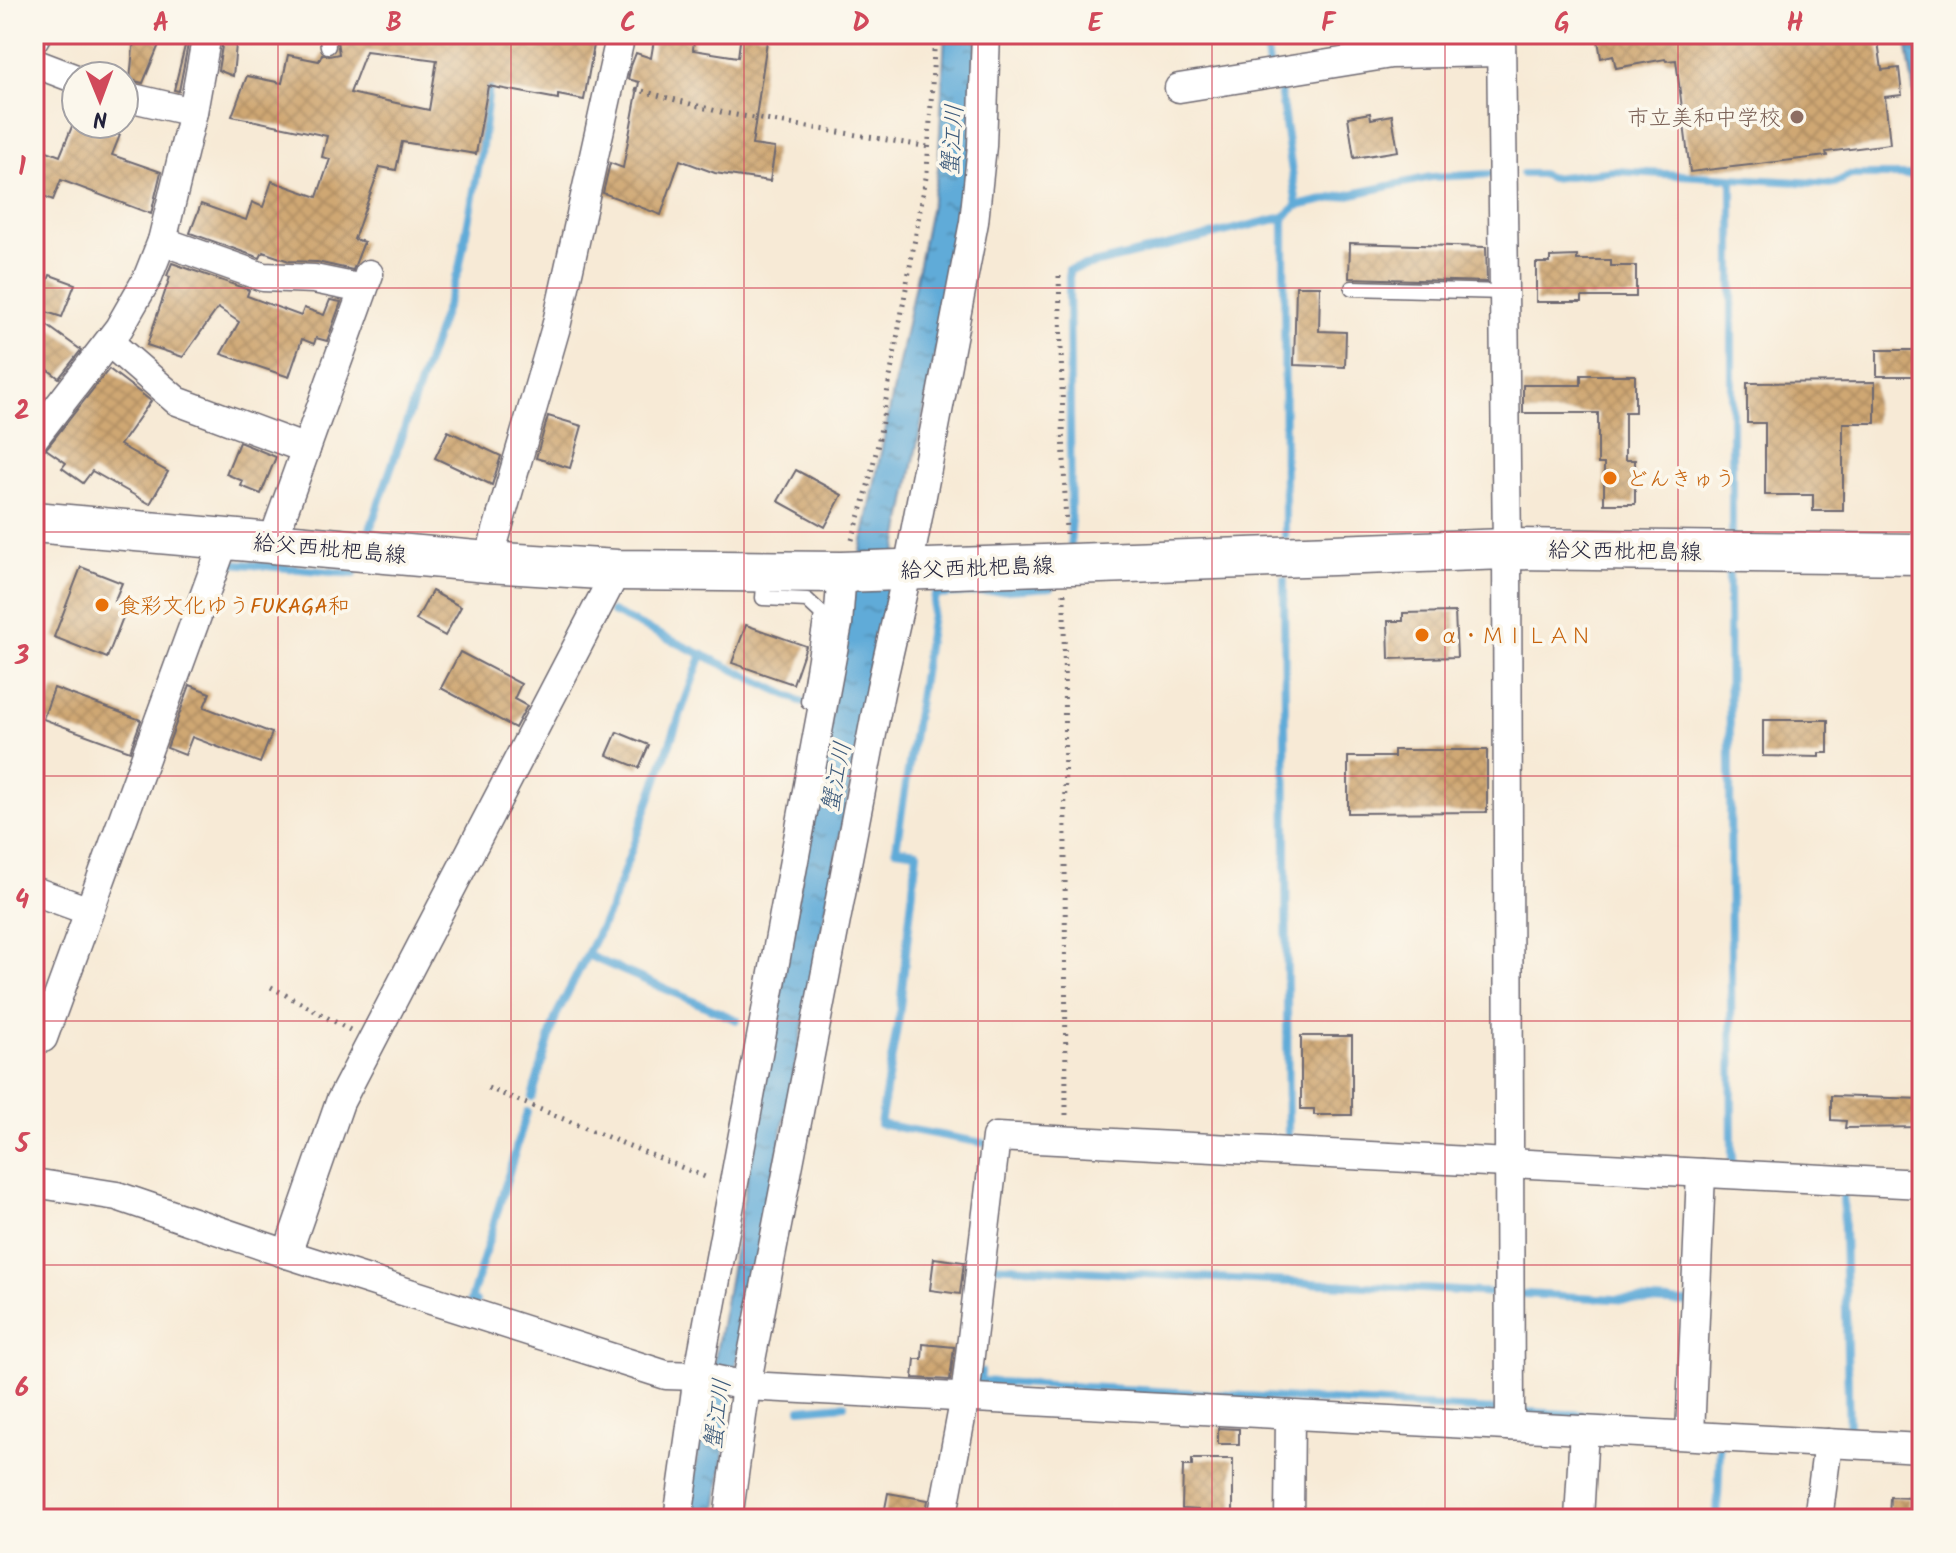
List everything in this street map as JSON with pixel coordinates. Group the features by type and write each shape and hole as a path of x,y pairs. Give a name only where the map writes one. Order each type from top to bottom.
{"main road":[{"name":"給父西枇杷島線","path":"34,522 488,562 617,570 842,572 1507,549 1922,554"}],"street":[{"path":"34,438 119,328 147,279 162,241 193,112 207,34"},
{"path":"488,562 556,327 621,34"},
{"path":"728,1519 746,1386 974,222 982,146 986,34"},
{"path":"1179,88 1391,54 1501,43 1507,549 1510,1426"},
{"path":"34,63 60,73"},
{"path":"140,100 193,112"},
{"path":"162,241 263,277 366,282 272,543"},
{"path":"109,342 177,401 306,449"},
{"path":"43,1038 225,539"},
{"path":"287,1254 340,1102 617,570"},
{"path":"678,1519 698,1376 838,624 842,572"},
{"path":"34,891 89,911"},
{"path":"942,1519 965,1397 996,1137 1922,1184"},
{"path":"1690,1435 1701,1173"},
{"path":"34,1183 117,1196 287,1254 666,1375 698,1376 746,1386 1922,1448"},
{"path":"1289,1519 1290,1415"},
{"path":"1579,1519 1584,1430"},
{"path":"1818,1519 1828,1443"}],"lane":[{"path":"1352,288 1504,292"},
{"path":"765,571 763,598 807,600 822,614 808,701"}],"path":[{"path":"842,572 878,444 927,172 935,34"},
{"path":"610,83 724,113 929,147"},
{"path":"1059,276 1065,564 1066,1140"},
{"path":"271,987 372,1042"},
{"path":"488,1088 733,1189"}],"water":[{"name":"蟹江川","path":"945,34 977,34 971,149 961,222 734,1375 715,1519 686,1519 858,566 938,170"},
{"path":"1905,34 1922,34 1922,128 1919,129"}],"building":[{"path":"188,34 179,91 174,90"},
{"path":"224,34 237,34 233,76 218,70"},
{"path":"336,34 596,34 584,100 558,95 558,99 488,86 476,154 402,142 396,170 380,167 354,239 364,242 353,270 317,262 289,261 263,252 260,258 190,233 201,204 246,220 252,202 263,207 272,181 317,197 330,159 322,157 327,136 232,116 247,76 282,83 288,55 319,61 322,54 339,54","holes":["366,51 437,60 429,110 350,93"]},
{"path":"655,34 691,34 693,50 738,57 741,34 768,34 752,145 775,148 770,181 715,173 680,160 661,215 603,193 610,163 623,168 639,82 628,79 631,66 636,53 651,58"},
{"name":"市立美和中学校","path":"1597,34 1877,34 1882,70 1899,68 1902,95 1885,97 1890,144 1826,152 1827,156 1690,172 1676,60 1665,59 1616,68 1613,55 1601,58"},
{"path":"134,38 161,40 143,83 140,82 140,60 132,60"},
{"path":"1370,113 1371,119 1392,115 1398,151 1354,158 1348,117"},
{"path":"66,140 118,140 112,155 161,172 151,214 61,180 53,200 34,192 34,146 60,156"},
{"path":"1350,243 1486,247 1487,282 1349,278"},
{"path":"1577,256 1577,260 1611,260 1611,266 1636,266 1636,297 1582,297 1582,302 1536,302 1536,263 1550,263 1550,257"},
{"path":"172,263 249,290 247,296 301,316 304,308 324,315 330,300 341,302 327,341 316,338 314,344 302,339 289,377 221,354 239,322 218,308 183,357 147,345"},
{"path":"50,275 75,284 62,317 37,309"},
{"path":"1296,286 1320,286 1319,331 1346,332 1345,367 1294,365"},
{"path":"34,316 81,350 59,378 34,359"},
{"path":"1877,350 1917,350 1916,376 1877,376"},
{"path":"109,369 151,401 120,445 168,472 150,504 92,471 83,483 62,468 66,463 46,449"},
{"path":"1581,375 1635,375 1635,412 1625,412 1625,460 1635,460 1635,504 1604,504 1604,464 1598,464 1598,413 1523,413 1523,385 1581,385"},
{"path":"1875,382 1875,423 1843,423 1843,511 1813,511 1813,495 1765,495 1765,423 1747,423 1747,383"},
{"path":"548,416 582,426 570,468 536,458"},
{"path":"448,431 501,456 492,485 435,458"},
{"path":"239,442 276,457 261,494 241,486 243,481 226,474"},
{"path":"796,470 842,495 825,527 778,501"},
{"path":"81,567 122,583 114,602 127,607 107,658 54,637"},
{"path":"432,591 461,607 445,636 416,620"},
{"path":"1455,612 1457,657 1389,659 1388,621 1403,621 1403,613"},
{"path":"746,625 806,646 793,684 732,663"},
{"path":"460,652 521,684 514,699 527,706 515,728 441,688"},
{"path":"190,685 210,693 204,707 272,733 260,763 192,737 185,755 167,748"},
{"path":"54,688 141,720 130,751 43,719"},
{"path":"1763,720 1828,720 1828,753 1819,753 1819,757 1763,756"},
{"path":"617,732 649,745 639,768 607,755"},
{"path":"1394,750 1487,750 1487,812 1348,813 1348,757 1394,757"},
{"path":"1301,1036 1352,1036 1352,1115 1314,1115 1314,1109 1301,1109"},
{"path":"1831,1096 1922,1099 1922,1127 1845,1128 1846,1121 1831,1120"},
{"path":"934,1258 964,1262 960,1294 930,1290"},
{"path":"923,1344 954,1347 950,1380 913,1378 915,1359 922,1359"},
{"path":"1218,1428 1239,1429 1239,1444 1218,1444"},
{"path":"1192,1459 1233,1459 1233,1519 1198,1519 1198,1510 1182,1509 1183,1466 1192,1466"},
{"path":"888,1493 928,1500 925,1519 883,1519"},
{"path":"1890,1497 1910,1498 1909,1519 1889,1519"}],"waterway":[{"path":"1264,34 1269,65"},
{"path":"368,535 459,269 481,154 490,78"},
{"path":"1279,82 1297,206 1284,217 1285,535"},
{"path":"1523,174 1541,174 1551,178 1614,171 1833,184 1851,175 1922,175"},
{"path":"1297,206 1431,177 1491,174"},
{"path":"1732,180 1732,533"},
{"path":"1071,544 1069,270 1284,217"},
{"path":"231,563 354,574"},
{"path":"1729,575 1732,1160"},
{"path":"1284,580 1288,1134"},
{"path":"983,1143 880,1124 899,1016 917,852 896,849 935,595 1051,587"},
{"path":"612,612 802,702"},
{"path":"532,1097 556,1016 611,907 702,654"},
{"path":"587,955 737,1020"},
{"path":"476,1302 471,1300 527,1112"},
{"path":"1843,1188 1849,1434"},
{"path":"991,1266 1497,1293"},
{"path":"1524,1294 1687,1303"},
{"path":"981,1372 980,1381 1493,1410"},
{"path":"801,1409 844,1405"},
{"path":"1527,1412 1683,1420 1683,1417"},
{"path":"1717,1519 1720,1449"}],"place":[{"name":"市立美和中学校","path":"1797,117"},
{"name":"どんきゅう","path":"1610,478"},
{"name":"食彩文化ゆうFUKAGA和","path":"102,605"},
{"name":"α・ＭＩＬＡＮ","path":"1422,635"}]}
